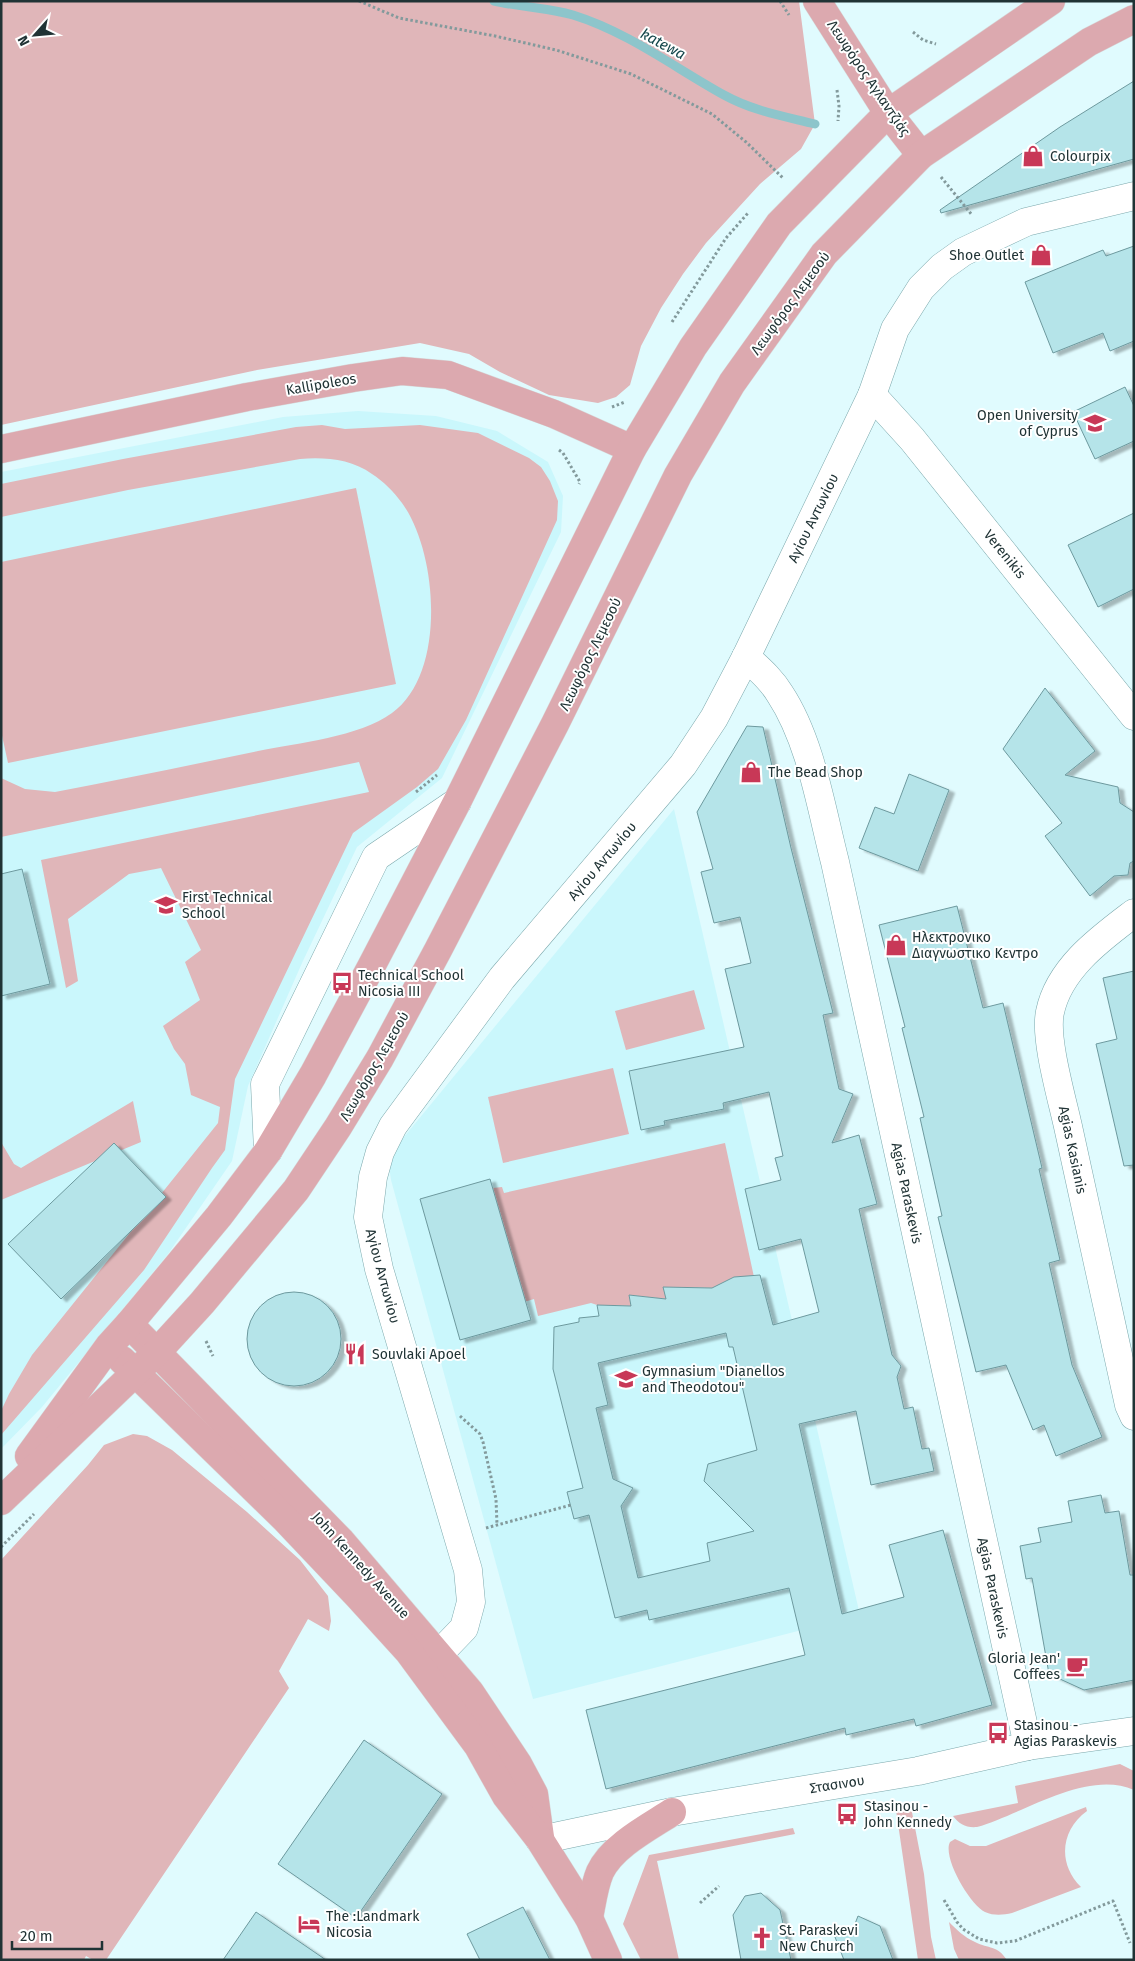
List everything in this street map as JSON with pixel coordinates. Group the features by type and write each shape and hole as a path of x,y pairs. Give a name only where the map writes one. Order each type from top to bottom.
{"main road":[{"name":"Λεωφόρος Αγλαντζιάς","path":"818,1 888,113 921,154"},
{"path":"1,1496 108,1346 129,1324 219,1216 268,1151 313,1075 456,802 632,449 693,347 779,224 888,113 1051,1"},
{"name":"Λεωφόρος Λεμεσού","path":"1,1501 134,1372 158,1352 202,1303 296,1190 338,1127 375,1066 428,970 546,741 678,475 732,383 824,254 921,154 1089,42 1134,20"},
{"name":"Kallipoleos","path":"1,449 247,397 402,371 448,375 554,414 632,449"},
{"name":"John Kennedy Avenue","path":"129,1324 341,1541 470,1692 518,1764 534,1794 540,1840"},
{"name":"John Kennedy Avenue","path":"108,1346 286,1520 408,1651 478,1746 506,1796 540,1840 589,1918 608,1960"},
{"path":"589,1918 600,1872 611,1856 633,1838 672,1812"}],"street":[{"name":"Αγίου Αντωνίου","path":"439,1654 464,1628 471,1602 468,1570 458,1531 379,1269 368,1217 373,1178 380,1152 392,1126 502,978 682,765 714,718 746,658 872,395 895,329 921,288 949,262 963,252 1026,222 1134,196"},
{"name":"Verenikis","path":"872,395 912,439 1134,716"},
{"name":"Agias Paraskevis","path":"746,658 767,676 781,694 793,717 810,762 835,862 1028,1746"},
{"path":"268,1151 265,1084 376,857 456,802"},
{"name":"Agias Kasianis","path":"1134,913 1088,950 1069,972 1055,994 1050,1013 1050,1035 1060,1092 1129,1405 1134,1416"},
{"name":"Στασινου","path":"540,1840 672,1812 918,1771 1028,1746 1134,1731"}],"path":[{"path":"359,1 399,18 495,36 556,50 631,74 712,114 746,142 783,178"},
{"path":"912,32 923,40 936,44 944,42"},
{"path":"838,92 838,123"},
{"path":"940,176 992,238"},
{"path":"555,448 563,453 580,482 576,491"},
{"path":"409,797 438,774"},
{"path":"460,1416 480,1434 483,1442 496,1499 497,1525"},
{"path":"458,1531 497,1525 571,1506"},
{"path":"700,1904 719,1886"},
{"path":"944,1900 963,1929 979,1939 997,1943 1015,1941 1113,1901 1130,1943"}],"shaded area":[{"path":"1,1 799,1 815,124 801,149 760,184 706,243 683,274 661,308 641,346 630,385 616,397 598,403 549,395 500,372 469,354 420,343 257,370 1,425"},
{"name":"First Technical School","path":"358,411 436,416 497,431 548,462 563,496 561,532 442,778 357,847 302,963 248,1086 232,1161 168,1254 42,1407 1,1449 1,472 283,417"},
{"path":"322,425 345,429 420,425 478,433 529,458 541,467 550,481 558,501 557,520 466,720 438,769 417,787 353,833 235,1079 225,1150 144,1270 1,1435 1,1411 32,1355 218,1123 220,1107 191,1095 185,1064 174,1049 163,1026 200,1000 185,962 201,950 161,868 129,874 68,919 78,981 66,988 41,860 369,792 359,762 1,837 1,778 25,789 55,792 328,738 363,728 392,713 410,695 422,671 429,642 431,612 429,581 423,551 414,524 402,503 384,483 364,469 347,462 319,458 300,459 128,490 1,517 1,484 296,427"},
{"path":"356,488 396,684 8,763 1,731 1,562"},
{"name":"Gymnasium \"Dianellos and Theodotou\"","path":"674,809 860,1615 533,1699 389,1167 399,1143"},
{"path":"694,990 705,1029 626,1050 615,1011"},
{"path":"613,1068 629,1134 503,1163 488,1097"},
{"path":"133,1101 141,1142 1,1200 1,1142 14,1164 21,1168"},
{"path":"725,1143 754,1277 734,1277 713,1288 664,1287 666,1299 629,1295 631,1306 597,1305 591,1303 538,1316 534,1299 521,1303 493,1188 502,1187 504,1193"},
{"path":"133,1434 147,1436 172,1450 247,1512 300,1560 328,1596 331,1621 329,1631 308,1619 279,1671 289,1688 106,1960 93,1960 86,1956 84,1960 1,1960 1,1560 104,1445"},
{"path":"1120,1764 1134,1771 1134,1790 1116,1785 1096,1785 1076,1789 977,1827 963,1825 953,1816 1018,1803 1015,1786"},
{"path":"911,1807 924,1874 931,1937 936,1960 918,1960 896,1810"},
{"path":"1086,1807 1087,1811 1078,1819 1067,1837 1065,1847 1068,1868 1073,1878 1081,1887 1012,1913 995,1915 979,1908 965,1891 950,1858 950,1842 955,1839 970,1846 986,1846"},
{"path":"793,1828 795,1834 657,1861 679,1960 641,1960 623,1924 649,1855"},
{"path":"949,1922 967,1938 1000,1952 1007,1960 959,1960 954,1949"}],"building":[{"path":"1134,81 1134,159 941,213 940,210 1060,127"},
{"path":"1134,246 1134,341 1110,351 1103,333 1053,353 1025,282 1103,250 1106,256"},
{"path":"1125,387 1134,406 1134,441 1095,459 1073,412"},
{"path":"1134,513 1134,589 1098,607 1068,545"},
{"path":"1045,688 1095,751 1065,775 1118,787 1120,803 1134,812 1134,861 1130,863 1128,875 1114,876 1090,896 1045,836 1062,823 1003,749"},
{"path":"747,726 763,727 791,848 833,1013 823,1015 839,1089 853,1094 832,1143 859,1135 877,1204 859,1209 892,1355 901,1366 897,1377 904,1409 913,1407 922,1449 929,1448 934,1471 871,1485 856,1411 799,1424 842,1614 904,1597 889,1545 943,1530 992,1705 916,1726 914,1719 846,1735 845,1728 606,1789 586,1710 805,1655 789,1588 649,1620 647,1610 615,1618 589,1515 574,1519 567,1492 583,1488 553,1369 554,1327 579,1322 579,1318 599,1316 597,1305 631,1306 629,1295 666,1299 663,1287 712,1288 734,1277 760,1275 773,1325 819,1312 801,1239 759,1250 745,1189 781,1180 775,1158 783,1156 769,1092 723,1103 724,1109 664,1121 665,1125 641,1130 629,1071 744,1047 725,969 751,963 740,917 714,923 701,872 713,869 697,812","holes":["726,1333 729,1347 733,1347 757,1450 708,1464 704,1481 754,1531 707,1543 710,1561 638,1578 621,1506 633,1488 613,1479 596,1408 608,1405 598,1363"]},
{"path":"909,774 949,790 918,871 859,848 875,807 894,814"},
{"path":"22,869 50,984 1,996 1,874"},
{"path":"957,906 983,1008 1003,1003 1042,1168 1039,1169 1060,1260 1049,1263 1072,1365 1102,1437 1056,1456 1044,1425 1033,1430 1006,1365 976,1372 938,1217 942,1216 920,1118 924,1117 902,1028 905,1027 879,925"},
{"path":"1134,971 1134,1165 1124,1166 1096,1044 1117,1039 1103,978"},
{"path":"114,1143 166,1197 61,1299 8,1244"},
{"path":"490,1179 531,1320 460,1340 420,1199"},
{"path":"294,1292 312,1296 327,1306 337,1321 341,1339 337,1357 327,1372 312,1382 294,1386 276,1382 261,1372 251,1357 247,1339 251,1321 261,1306 276,1296"},
{"path":"1101,1495 1105,1513 1119,1511 1130,1575 1134,1575 1134,1680 1084,1690 1049,1674 1032,1578 1026,1579 1020,1546 1041,1542 1038,1528 1072,1522 1068,1501"},
{"path":"364,1740 442,1794 356,1918 278,1864"},
{"name":"St. Paraskevi New Church","path":"761,1893 780,1910 791,1960 741,1960 733,1915 745,1896"},
{"path":"523,1907 550,1960 480,1960 467,1934"},
{"path":"256,1912 326,1960 223,1960"},
{"path":"858,1916 880,1926 893,1960 844,1960 835,1937 853,1929"}],"waterway":[{"name":"katewa","path":"494,1 573,15 593,22 651,51 735,101 815,124"}],"place":[{"name":"Colourpix","path":"1033,156"},
{"name":"Shoe Outlet","path":"1041,255"},
{"name":"Open University of Cyprus","path":"1095,423"},
{"name":"The Bead Shop","path":"751,772"},
{"name":"First Technical School","path":"166,905"},
{"name":"Ηλεκτρονικο Διαγνωστικο Κεντρο","path":"896,945"},
{"name":"Technical School Nicosia III","path":"342,983"},
{"name":"Souvlaki Apoel","path":"355,1354"},
{"name":"Gymnasium \"Dianellos and Theodotou\"","path":"626,1379"},
{"name":"Gloria Jean' Coffees","path":"1077,1666"},
{"name":"Stasinou - Agias Paraskevis","path":"998,1733"},
{"name":"Stasinou - John Kennedy","path":"847,1814"},
{"name":"The :Landmark Nicosia","path":"309,1924"},
{"name":"St. Paraskevi New Church","path":"762,1938"}]}
